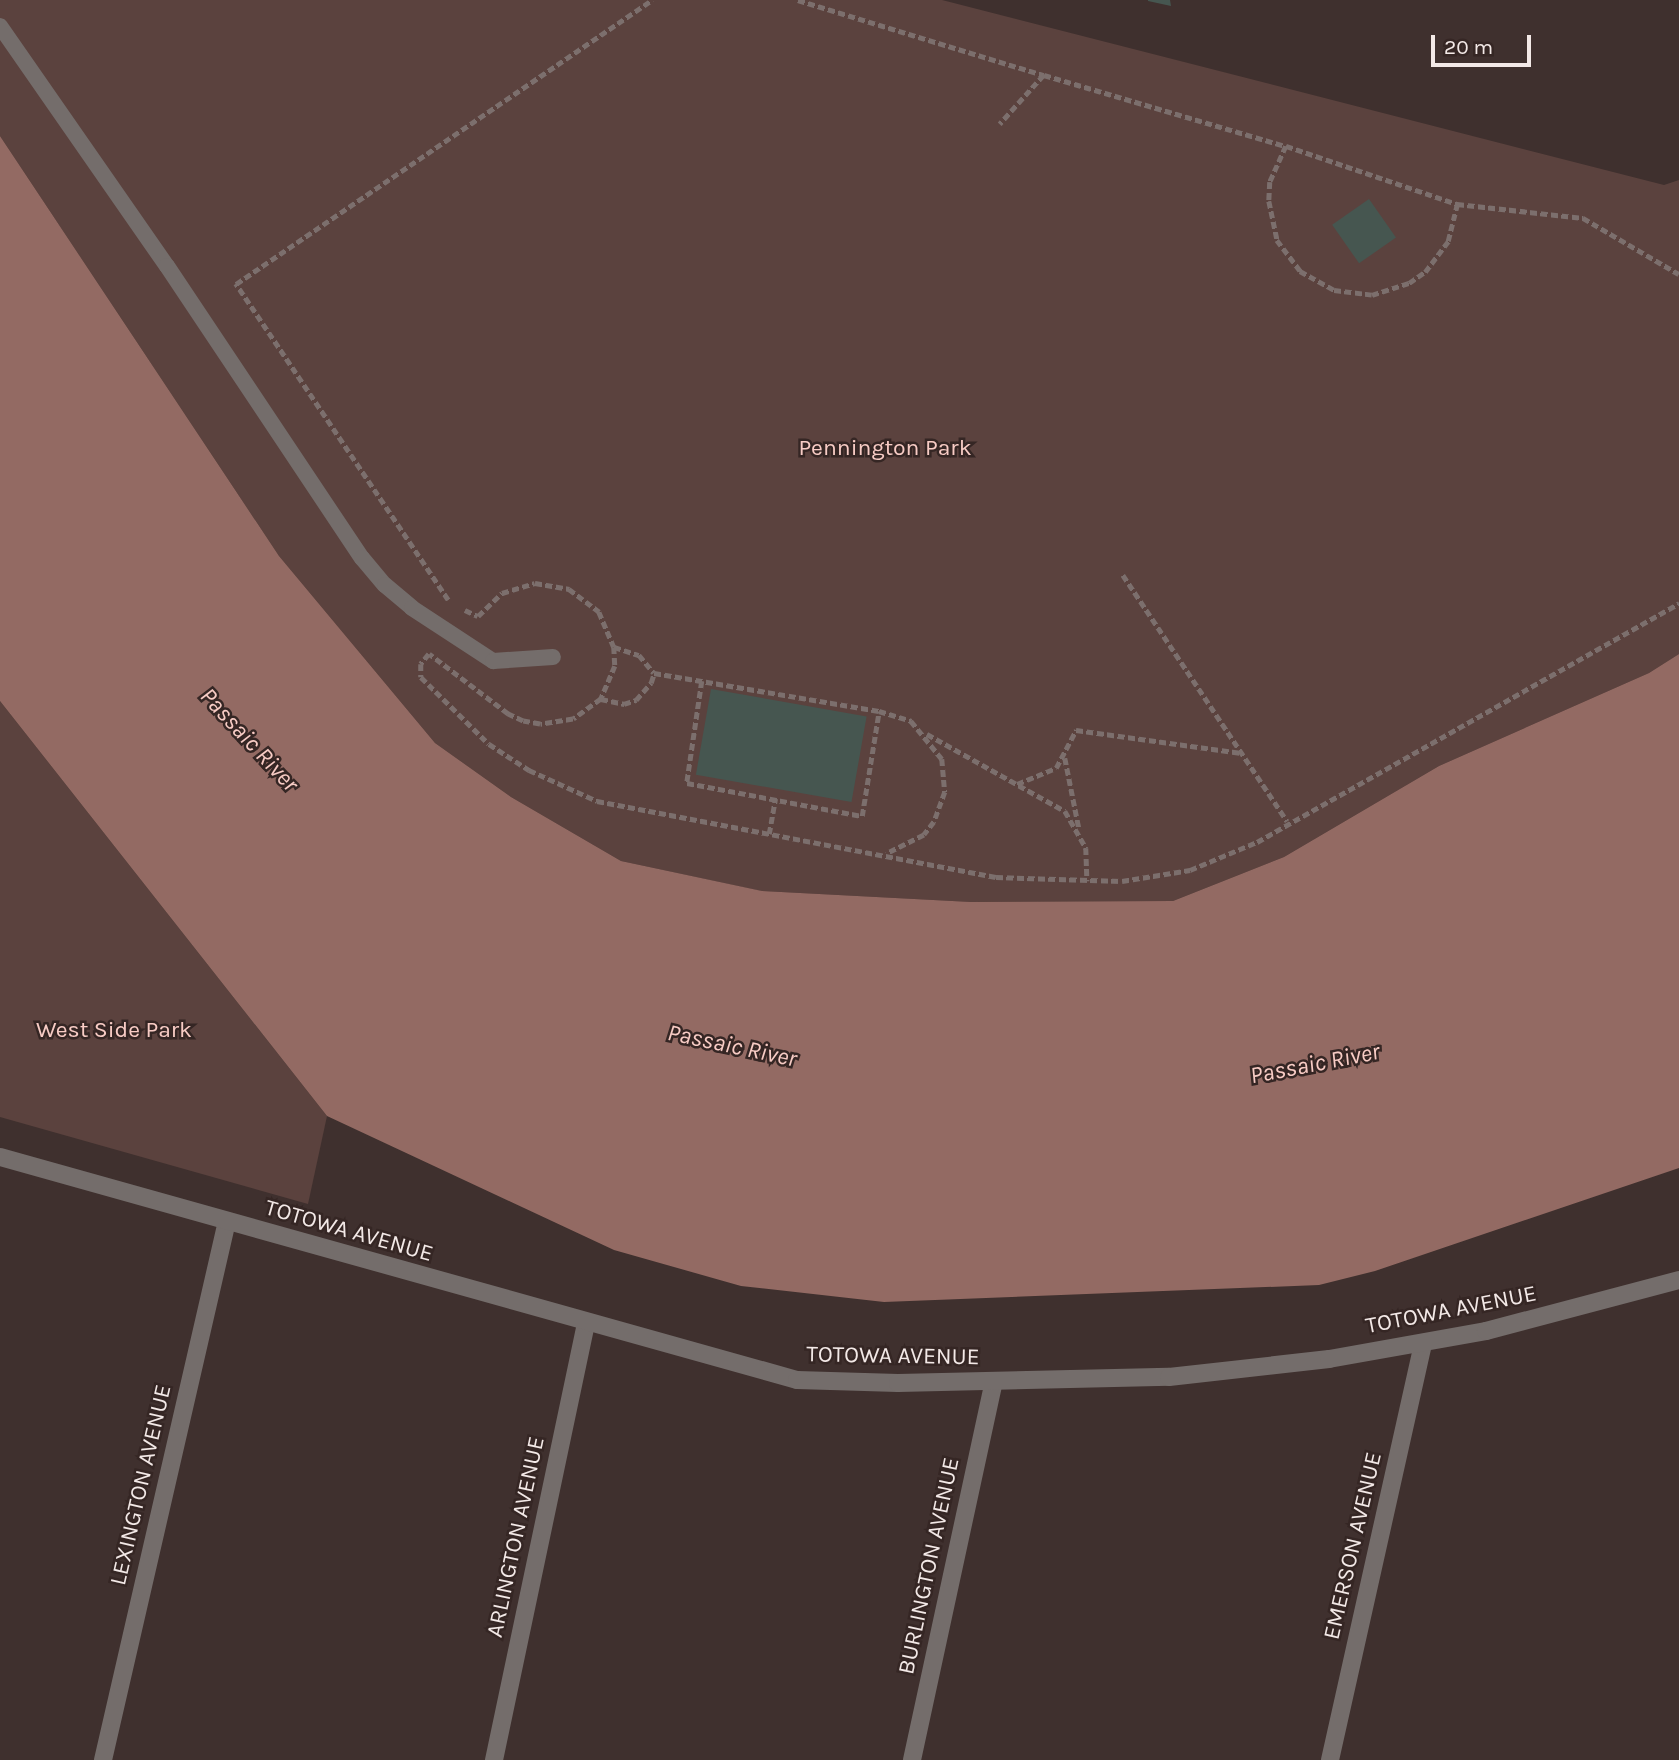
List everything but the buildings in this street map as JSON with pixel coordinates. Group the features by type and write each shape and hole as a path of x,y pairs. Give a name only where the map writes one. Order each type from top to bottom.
{"street":[{"name":"TOTOWA AVENUE","path":"0,1157 586,1324 797,1380 994,1382 1169,1377 1329,1359 1423,1342 1525,1322 1677,1281"},
{"name":"LEXINGTON AVENUE","path":"103,1760 227,1221"},
{"name":"ARLINGTON AVENUE","path":"494,1760 586,1324"},
{"name":"EMERSON AVENUE","path":"1330,1760 1423,1342"},
{"name":"BURLINGTON AVENUE","path":"912,1760 994,1382"}],"lane":[{"path":"0,26 362,558 385,585 412,608 493,661 554,657"}],"path":[{"path":"652,0 236,284 449,601 478,616 510,589 552,584 569,589 599,612 614,647 610,685 601,699 573,719 540,724 508,715 429,654 421,664 421,677 489,744 529,770 597,801 996,877 1122,881 1190,870 1257,842 1287,821 1560,674 1679,603"},
{"path":"797,0 1286,146 1457,204 1583,218 1679,274"},
{"path":"1000,124 1044,75"},
{"path":"1286,146 1270,181 1271,220 1277,240 1300,271 1334,290 1372,295 1409,283 1425,272 1448,241 1457,204"},
{"path":"1123,575 1287,821"},
{"path":"614,647 639,655 654,673 879,711 911,721 923,732 942,759 945,792 941,807 918,840 881,855"},
{"path":"601,699 624,704 636,700 651,683 654,673"},
{"path":"702,681 687,783 862,816 879,711"},
{"path":"1017,784 1044,776 1065,757 1076,730 1242,753"},
{"path":"923,732 1065,811 1081,835"},
{"path":"1065,757 1081,835 1087,881"},
{"path":"769,834 775,799"}],"green space":[{"name":"Pennington Park","path":"0,0 942,0 1664,185 1679,180 1679,654 1649,673 1439,766 1284,857 1173,901 971,902 761,891 621,861 511,797 435,743 279,556 0,136"},
{"name":"West Side Park","path":"0,701 327,1116 308,1204 0,1117"}],"water":[{"name":"Passaic River","path":"0,136 279,556 435,743 511,797 621,861 762,891 971,902 1173,901 1284,857 1439,766 1649,673 1679,654 1679,1168 1375,1271 1319,1285 884,1302 741,1286 614,1250 327,1116 0,701"}]}
